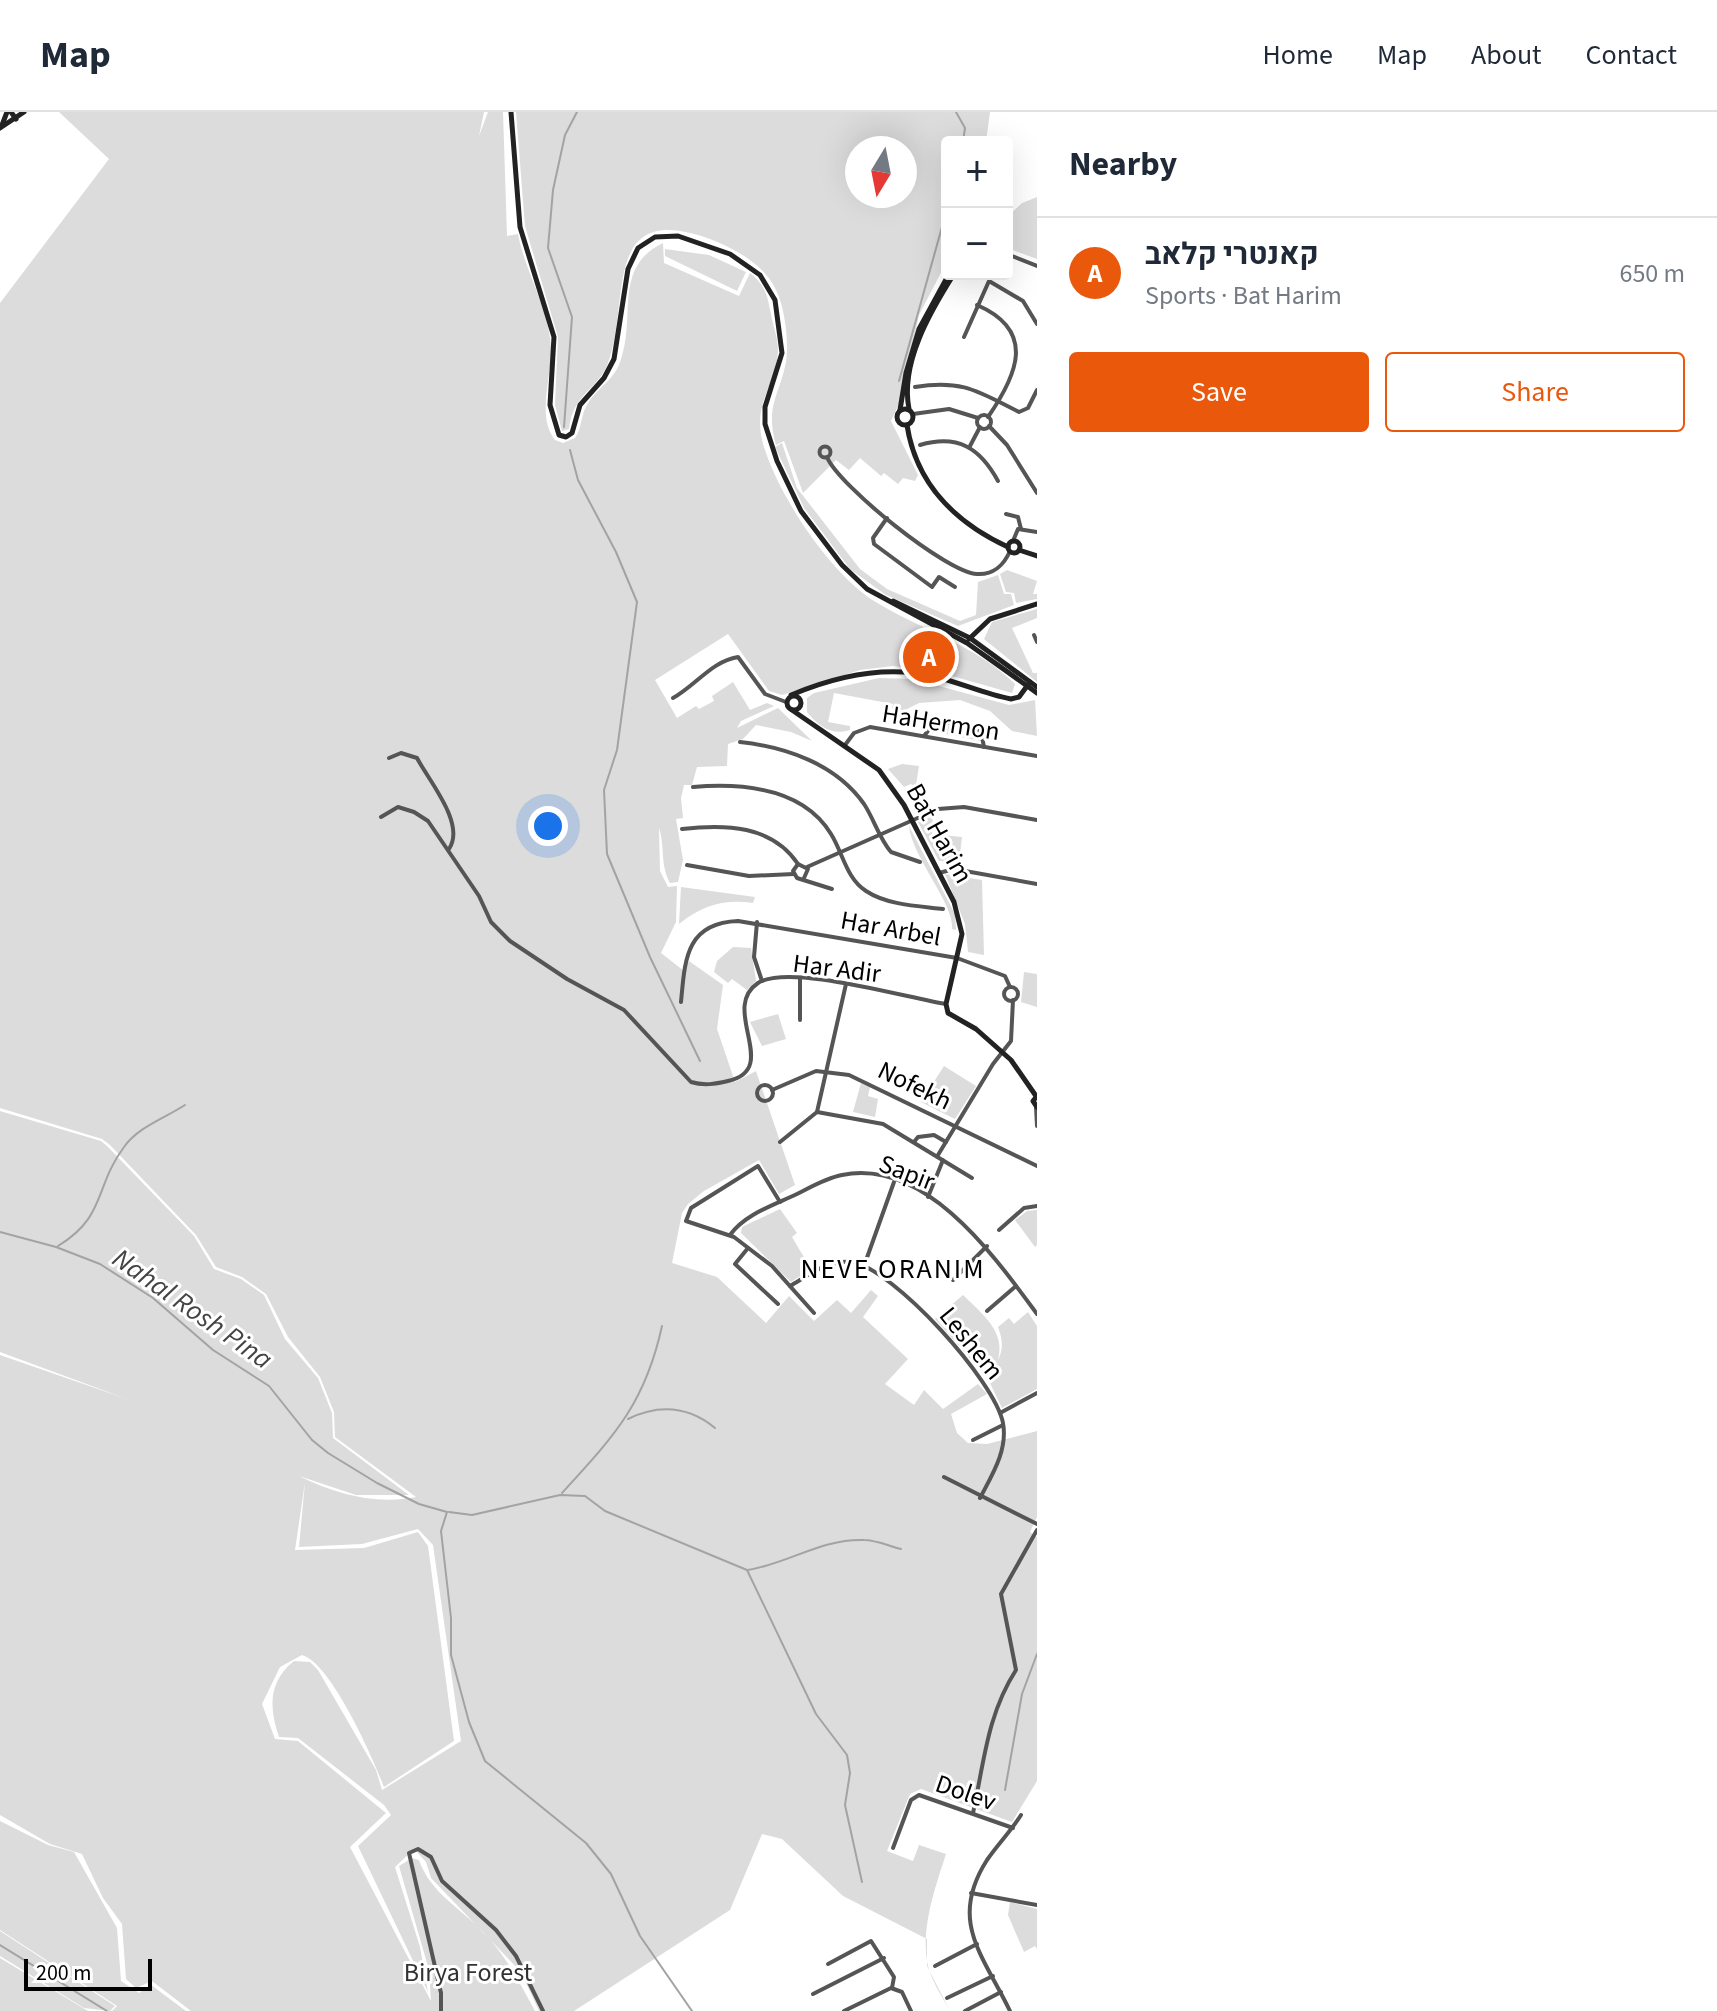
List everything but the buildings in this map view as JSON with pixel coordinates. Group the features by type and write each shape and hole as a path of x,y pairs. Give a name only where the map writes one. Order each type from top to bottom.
{"main road":[{"path":"0,128 9,112 16,119"},
{"path":"0,128 24,112"},
{"path":"511,112 520,227 554,337 550,405 555,430 562,437 572,433 580,405 612,367 628,269 638,248 655,237 678,236 730,254 760,275 775,300 782,353 765,415 777,461 801,511 855,578 888,603 988,651 1037,691"},
{"path":"907,425 897,420 906,373 922,321 947,280"},
{"path":"948,280 926,322 907,388 911,412 907,425 918,464 942,501 976,531 1009,549 1037,556"},
{"path":"900,410 911,412"},
{"path":"1009,549 1013,541 1019,543 1019,550"},
{"path":"855,578 875,593 962,631 1037,604"},
{"path":"988,651 979,634 990,619"},
{"path":"968,640 983,623"},
{"path":"945,625 1012,675 1029,684"},
{"path":"786,702 791,695 859,674 902,672 931,676 1016,698 1037,691"},
{"path":"1012,675 1019,689 1016,698"},
{"path":"1016,698 1029,684"},
{"path":"792,710 801,704 811,688"},
{"path":"791,695 798,696 807,722"},
{"name":"Bat Harim","path":"786,702 807,722 879,770 911,820 961,920 957,958 946,1004"},
{"path":"946,1004 951,1016 976,1029 1020,1070 1036,1096 1033,1102 1037,1107"}],"street":[{"path":"1013,256 1037,266"},
{"path":"964,337 987,282 993,281 1023,301 1037,324"},
{"path":"977,305 1002,320 1016,342 1014,376 988,417 989,426 1007,445 1037,493"},
{"path":"915,387 952,384 973,388 1022,412 1037,390"},
{"path":"911,412 949,409 978,418 988,417"},
{"path":"970,446 980,427 978,418"},
{"path":"980,427 989,426"},
{"path":"920,445 946,440 970,446 998,481"},
{"path":"827,457 839,478 887,518 922,545 969,573 993,571 1009,549"},
{"path":"1006,514 1018,517 1021,529 1013,541"},
{"path":"887,518 873,538 874,544 932,587 939,577 955,587"},
{"path":"1021,529 1037,532"},
{"path":"1034,635 1037,642"},
{"path":"673,698 689,689 696,679 738,657 765,694 786,702"},
{"path":"924,736 934,723 960,723 981,732 984,747"},
{"name":"HaHermon","path":"845,745 854,733 870,727 1037,756"},
{"path":"740,742 788,751 837,777 859,798 896,856 920,862"},
{"path":"389,758 401,753 417,758 449,816 455,834 449,849"},
{"path":"693,787 748,787 777,794 816,817 830,833 853,879 871,894 895,902 943,909"},
{"path":"381,817 398,807 414,812 428,821 449,849"},
{"path":"682,829 713,826 764,835 784,846 798,864 807,867 929,811 953,807 1037,820"},
{"name":"Har Adir","path":"449,849 479,896 491,922 510,941 567,979 624,1010 686,1079 705,1085 733,1080 746,1072 753,1055 743,1007 750,990 762,981 800,978 946,1004"},
{"path":"794,874 798,864"},
{"path":"687,865 756,876 794,874 814,885 832,889"},
{"path":"804,878 807,867"},
{"path":"939,873 954,869 1037,884"},
{"name":"Har Arbel","path":"681,1002 682,967 697,939 723,921 757,922 957,958 1005,976 1010,987"},
{"path":"757,922 754,957 762,981"},
{"path":"800,978 800,1020"},
{"path":"780,1142 817,1112 846,984"},
{"path":"938,1155 1013,1037 1013,1000 1017,993 1010,987 1004,996 1013,1000"},
{"path":"772,1090 806,1074 827,1071"},
{"name":"Nofekh","path":"827,1071 862,1079 1037,1166"},
{"path":"1037,1107 1037,1126"},
{"path":"817,1112 883,1124 972,1178"},
{"path":"914,1142 928,1134 946,1142"},
{"path":"928,1197 943,1160"},
{"path":"780,1202 758,1166 702,1199 686,1214 687,1224 730,1235 790,1286 814,1313"},
{"name":"Sapir","path":"730,1235 740,1222 844,1174 863,1174 894,1181 928,1197 960,1220 987,1246 1037,1314"},
{"path":"790,1286 837,1262 864,1266 894,1181"},
{"path":"999,1230 1024,1208 1037,1206"},
{"path":"953,1280 987,1246"},
{"path":"748,1248 735,1264 778,1304"},
{"name":"Leshem","path":"864,1266 940,1329 983,1383 1000,1413 1003,1425 1000,1456 980,1498"},
{"path":"987,1311 1016,1286"},
{"path":"1000,1413 1037,1393"},
{"path":"973,1440 1003,1425"},
{"path":"944,1477 980,1498 1037,1524"},
{"path":"973,1813 983,1765 984,1742 1003,1689 1016,1670 1001,1594 1037,1530"},
{"name":"Dolev","path":"893,1848 915,1796 925,1796 1013,1828"},
{"path":"1010,2011 977,1944 968,1918 971,1893 989,1858 1021,1815"},
{"path":"441,2011 441,1993 409,1853 418,1849 431,1857 442,1881 496,1930 516,1956 543,2011"},
{"path":"971,1893 1037,1905"},
{"path":"828,1964 871,1941 894,1977 892,1988"},
{"path":"935,1966 977,1944"},
{"path":"813,1994 884,1958"},
{"path":"947,1998 993,1976"},
{"path":"844,2011 892,1988 902,1992 911,2011"},
{"path":"965,2011 1001,1992"}],"green space":[{"name":"Birya Forest","path":"59,112 484,112 479,136 488,112 503,112 507,236 518,234 546,319 551,359 546,420 555,440 563,443 575,438 588,403 618,366 625,342 632,279 637,265 647,253 663,243 664,263 739,296 750,273 765,291 778,346 773,375 762,408 761,434 772,469 795,512 824,554 857,588 891,611 983,659 1015,684 1012,693 938,672 893,666 860,670 782,695 769,691 728,634 655,680 677,718 696,706 699,709 714,701 712,696 733,682 750,710 767,703 774,706 741,721 737,728 778,708 812,741 791,732 756,725 743,739 728,744 727,766 697,767 692,785 684,785 681,798 683,818 676,819 683,860 678,882 670,883 667,876 659,828 660,871 668,887 677,886 676,922 661,953 684,971 689,961 723,985 717,1029 735,1082 756,1071 795,1185 779,1194 759,1160 704,1191 682,1213 672,1263 717,1277 766,1323 789,1296 814,1321 837,1300 851,1313 871,1290 878,1296 863,1317 908,1359 885,1384 914,1405 924,1390 943,1409 978,1384 987,1394 951,1414 957,1433 968,1443 987,1444 1037,1431 1037,1517 1030,1532 1037,1537 1037,1781 1012,1822 921,1789 910,1794 887,1851 913,1861 919,1845 946,1854 930,1909 926,1938 843,1896 782,1839 762,1834 730,1910 574,2011 539,2011 521,1972 489,1939 512,1970 535,2011 191,2011 152,1981 136,1988 126,1979 122,1924 103,1898 82,1854 50,1844 0,1815 0,1355 127,1399 0,1352 0,1111 101,1141 108,1147 194,1236 214,1269 241,1279 264,1295 285,1339 318,1378 332,1413 333,1438 409,1495 356,1495 299,1476 327,1488 370,1499 416,1497 335,1437 334,1412 320,1377 288,1337 266,1294 242,1277 216,1267 196,1235 110,1145 102,1139 0,1108 0,303 109,159","holes":["305,1482 299,1547 362,1544 418,1529 433,1545 461,1741 382,1790 376,1770 318,1670 310,1662 294,1661 279,1678 273,1696 273,1716 279,1737 298,1738 384,1805 391,1815 358,1846 428,1992 420,1947 395,1867 414,1849 426,1862 431,1878 476,1925 431,1882 419,1860 412,1858 399,1866 429,1970 431,2001 350,1847 386,1813 298,1741 275,1739 262,1704 280,1667 302,1655 326,1675 338,1693 361,1735 384,1787 454,1741 428,1546 418,1532 364,1548 295,1550"]},
{"path":"516,112 990,112 987,136 941,136 941,273 919,315 899,404 891,421 918,475 915,481 903,478 898,484 884,473 881,476 860,458 849,470 836,460 803,493 784,441 776,445 773,432 772,411 787,354 787,335 779,297 771,281 756,265 710,239 675,230 651,233 635,245 626,263 608,363 575,407 569,429 562,431 555,405 558,337 525,226"},
{"path":"1037,197 1037,259 1013,250 1013,211 1022,203"},
{"path":"665,249 709,255 746,272 737,291 665,256"},
{"path":"782,443 797,488 860,569 887,589 960,621 976,615 978,582 998,575 1004,594 1011,594 1014,605 958,626 886,595 850,569 804,508 775,447"},
{"path":"1007,570 1037,581 1033,594 1037,594 1037,599 1016,603 1014,593 1006,592 1000,574"},
{"path":"1037,609 1037,618 1012,628 1033,673 1037,673 1037,682 984,639 992,622"},
{"path":"879,678 913,679 1009,705 1035,700 1037,736 1012,731 990,711 960,700 919,703 903,711 892,708 893,704 834,693 828,722 850,726 850,730 843,732 826,728 807,712 807,698 814,693"},
{"path":"942,725 968,729 981,741 930,731"},
{"path":"902,764 919,766 916,785 925,787 923,794 911,784 904,787 888,769"},
{"path":"933,815 932,834 962,837 959,862 939,861 918,822"},
{"path":"909,826 955,914 956,930 952,929 947,907 917,851"},
{"path":"945,874 982,880 984,955 968,952 965,924"},
{"path":"681,887 755,897 753,903 723,903 705,908 679,924"},
{"path":"733,947 751,948 756,981 747,990 732,979 728,983 714,972 717,961"},
{"path":"1024,972 1037,974 1037,1007 1021,1002"},
{"path":"778,1014 786,1039 762,1046 750,1022"},
{"path":"944,1066 976,1086 955,1119 921,1102"},
{"path":"861,1083 870,1087 868,1096 878,1099 875,1117 853,1112"},
{"path":"780,1209 797,1233 792,1237 811,1269 791,1282 741,1233 742,1227"},
{"path":"1037,1210 1035,1247 1015,1220 1027,1211"},
{"path":"963,1295 985,1316 999,1340 998,1360 985,1375 935,1319"},
{"path":"1028,1312 1037,1326 1037,1389 1002,1408 987,1377 1002,1349 998,1327 1009,1318 1014,1324"},
{"path":"0,1821 48,1845 74,1852 117,1928 121,1981 139,1993 151,1985 186,2011 112,2011 117,2006 0,1930"},
{"path":"1010,1902 1037,1909 1037,1949 1035,1946 1024,1952 1008,1915"},
{"path":"0,1931 115,2006 110,2011 84,2008 0,1956"},
{"path":"0,1958 88,2011 0,2011"}],"shaded area":[{"path":"920,643 941,646 936,670 919,667"}],"waterway":[{"path":"564,427 572,317 548,248 553,190 565,135 577,112"},
{"path":"956,112 965,128 964,136"},
{"path":"899,381 941,230"},
{"path":"570,450 578,480 616,552 637,602 617,750 604,790 607,854 650,957 700,1061"},
{"path":"58,1246 85,1224 108,1175 130,1140 144,1128 185,1105"},
{"name":"Nahal Rosh Pina","path":"0,1232 56,1247 100,1264 153,1298 213,1350 269,1386 312,1440 328,1453 419,1504 447,1512 441,1531 451,1618 451,1655 469,1722 485,1761 586,1843 611,1874 640,1936 692,2011"},
{"path":"562,1493 612,1436 637,1398 647,1377 662,1326"},
{"path":"628,1419 651,1411 673,1410 694,1415 715,1428"},
{"path":"449,1512 472,1515 560,1495 585,1496 605,1511 747,1570 816,1714 847,1755 850,1773 845,1805 862,1882"},
{"path":"748,1570 849,1540 873,1541 901,1549"},
{"path":"1005,1790 1022,1694 1037,1654"},
{"path":"0,1945 107,2011"}],"place":[{"name":"קאנטרי קלאב","path":"929,657"}],"district":[{"name":"NEVE ORANIM","path":"893,1268"}]}
